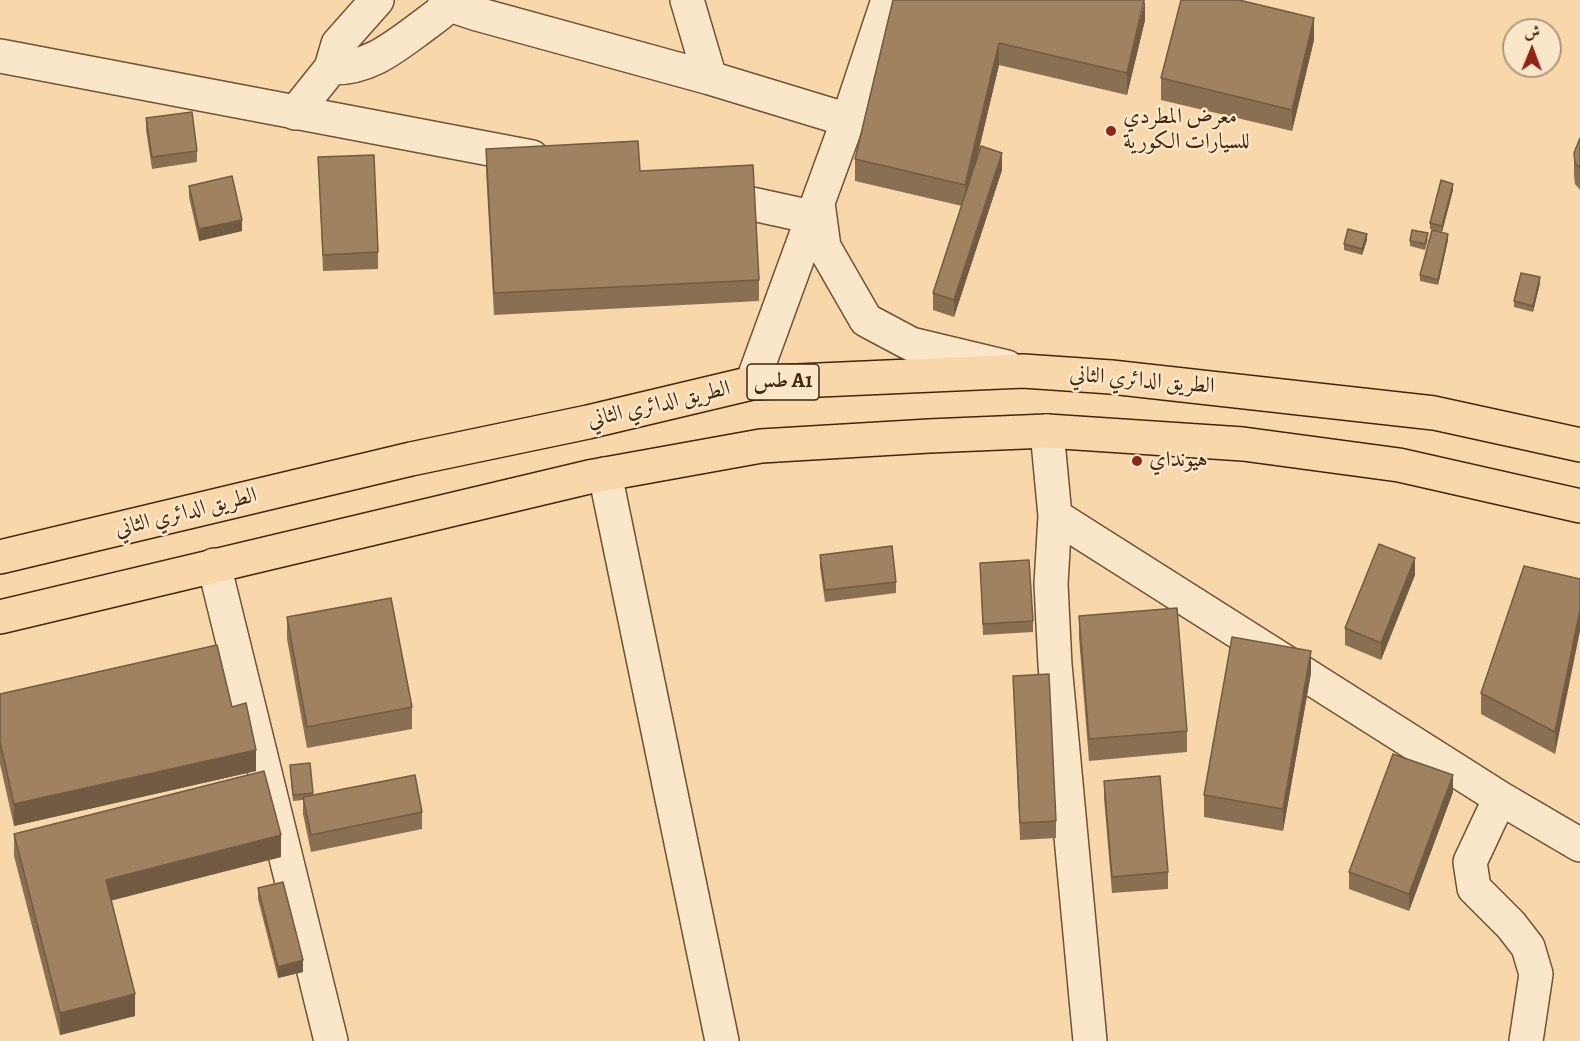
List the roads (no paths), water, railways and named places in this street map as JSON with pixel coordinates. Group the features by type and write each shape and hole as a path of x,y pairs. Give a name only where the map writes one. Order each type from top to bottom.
{"highway":[{"name":"الطريق الدائري الثاني","path":"0,557 411,459 588,422 752,383 1023,371 1111,377 1434,413 1580,445"},
{"path":"0,617 604,474 761,447 1047,431 1243,444 1399,465 1580,506"}],"street":[{"path":"296,113 332,68 338,45 377,0"},
{"path":"687,0 710,78"},
{"path":"752,383 848,120 888,0"},
{"path":"332,68 346,69 386,54 450,2 848,120"},
{"path":"0,56 566,164"},
{"path":"683,189 815,209"},
{"path":"815,209 824,247 866,320 911,344 1023,371"},
{"path":"1047,431 1055,516 1051,584 1055,665 1090,1041"},
{"path":"604,474 722,1041"},
{"path":"1055,516 1500,798 1580,845"},
{"path":"214,565 331,1041"},
{"path":"1500,798 1470,862 1474,888 1511,925 1528,946 1536,974 1526,1041"}],"place":[{"name":"معرض المطردي للسيارات الكورية","path":"1111,131"},
{"name":"هيونداي","path":"1137,461"}]}
